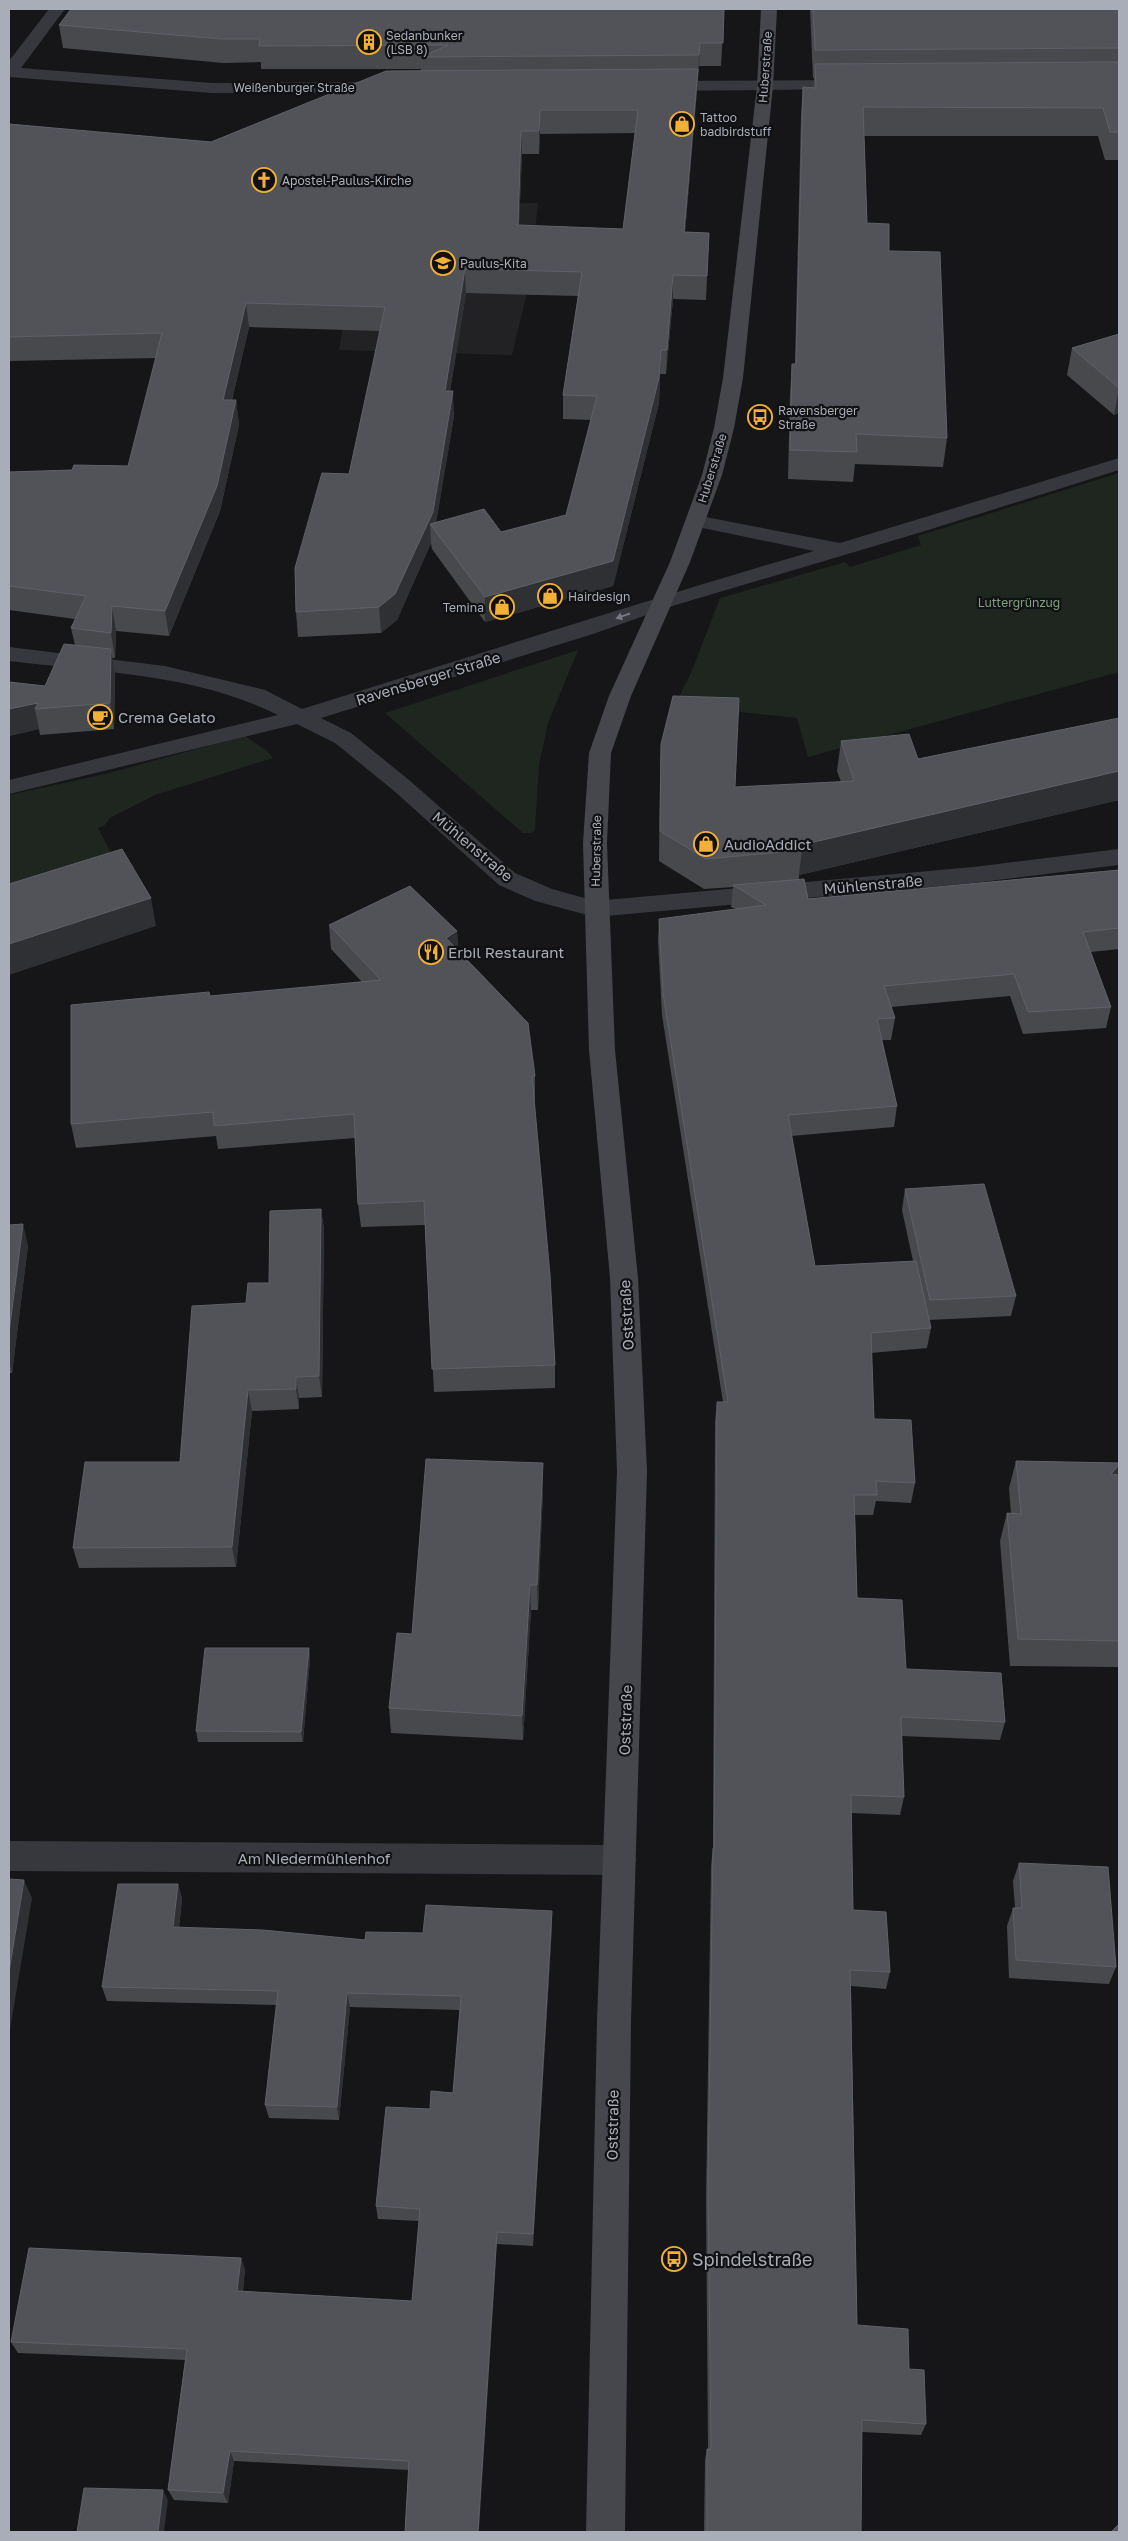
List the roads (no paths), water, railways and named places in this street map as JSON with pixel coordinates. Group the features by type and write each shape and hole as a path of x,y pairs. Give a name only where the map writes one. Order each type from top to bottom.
{"street":[{"path":"9,72 56,9"},
{"name":"Huberstraße","path":"596,909 595,843 600,753 620,696 680,562 712,475 733,378 765,86 769,9"},
{"name":"Weißenburger Straße","path":"9,72 212,88 399,87"},
{"path":"646,86 864,85"},
{"name":"Ravensberger Straße","path":"9,787 302,716 585,629 661,602 842,550 1119,464"},
{"name":"Ravensberger Straße","path":"695,521 842,550"},
{"name":"Mühlenstraße","path":"9,654 164,673 213,683 257,695 302,716 350,744 401,785 507,878 544,895 596,909 973,875 1119,857"},
{"name":"Oststraße","path":"596,909 602,1050 624,1278 632,1471 614,2021 605,2532"},
{"name":"Am Niedermühlenhof","path":"9,1856 620,1860"}],"place":[{"name":"Sedanbunker (LSB 8)","path":"369,42"},
{"name":"Tattoo badbirdstuff","path":"682,124"},
{"name":"Apostel-Paulus-Kirche","path":"264,180"},
{"name":"Paulus-Kita","path":"443,263"},
{"name":"Ravensberger Straße","path":"760,417"},
{"name":"Hairdesign","path":"550,596"},
{"name":"Temina","path":"502,607"},
{"name":"Crema Gelato","path":"100,717"},
{"name":"AudioAddict","path":"706,844"},
{"name":"Erbil Restaurant","path":"431,952"},
{"name":"Spindelstraße","path":"674,2259"}],"park label":[{"name":"Luttergrünzug","path":"1019,602"}]}
